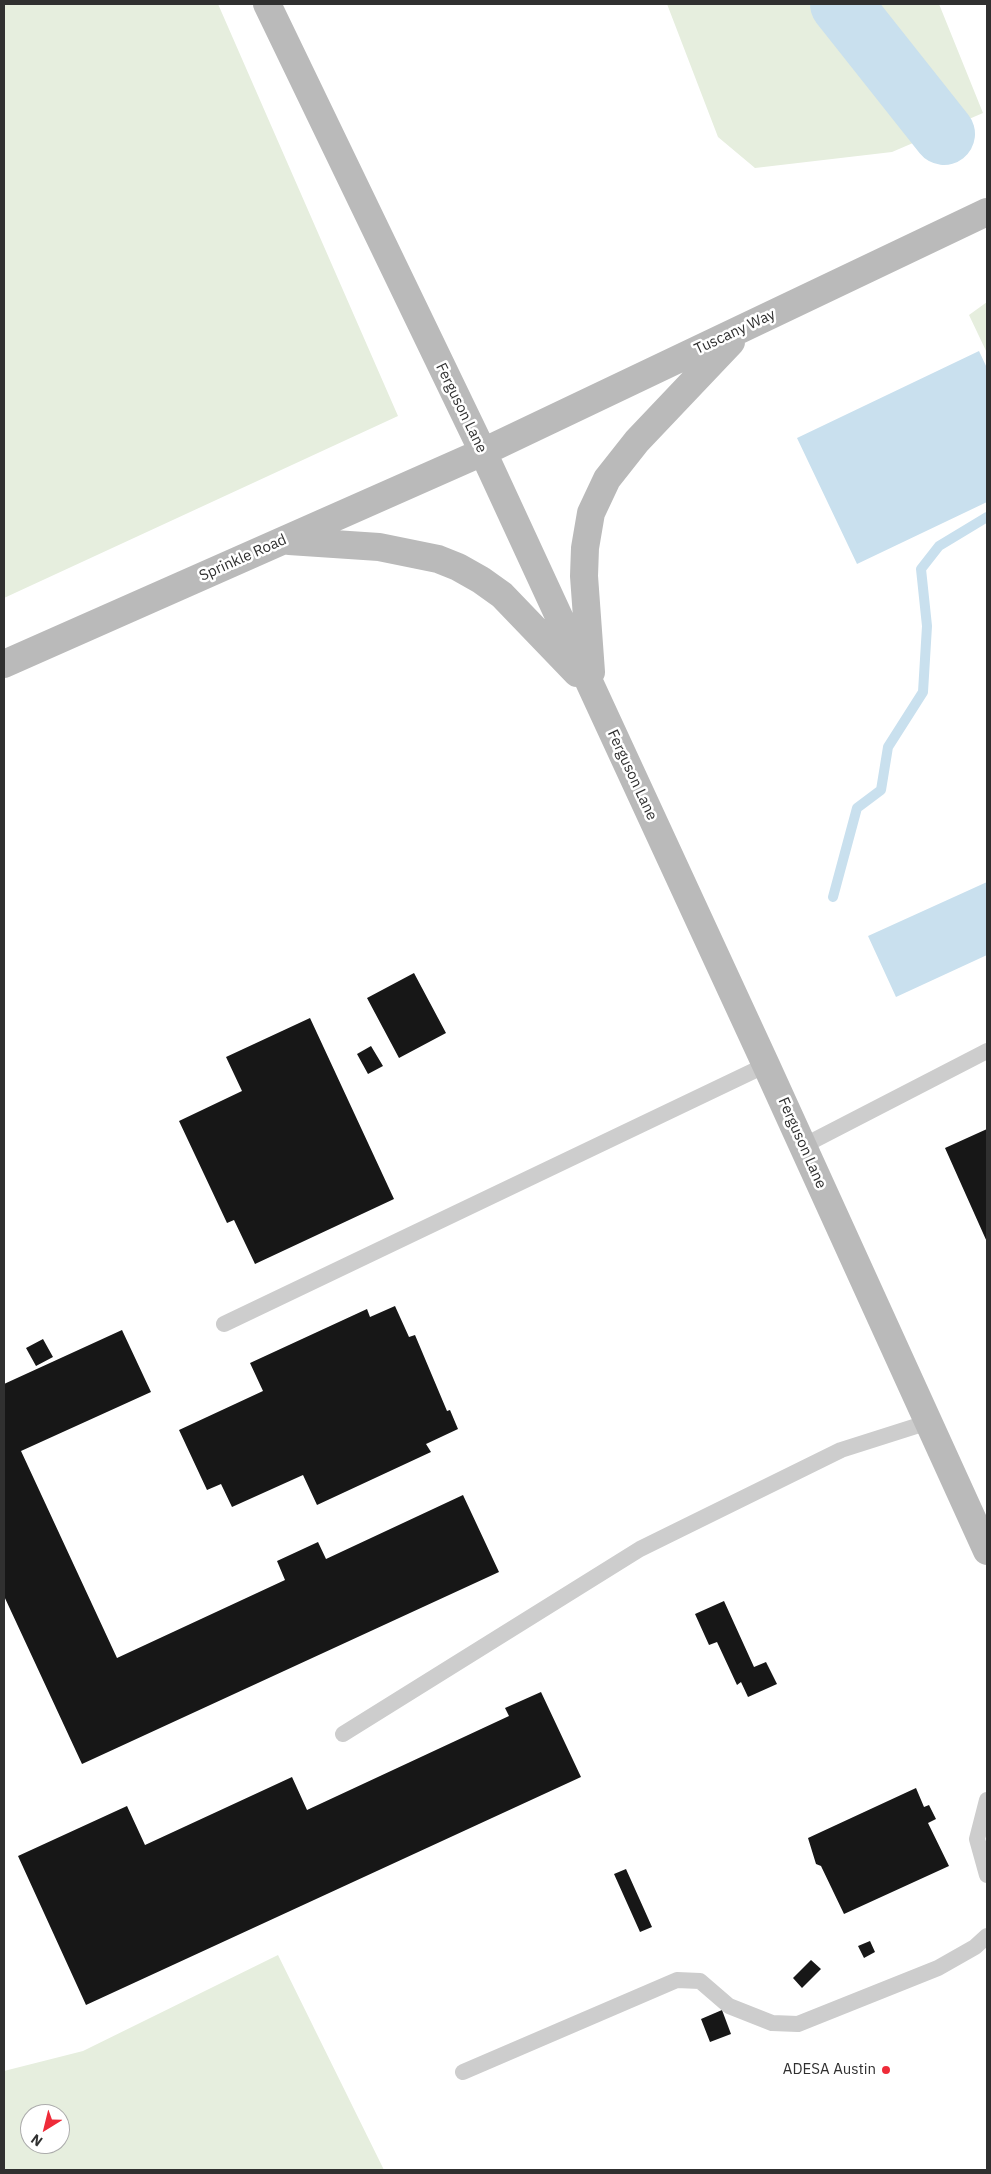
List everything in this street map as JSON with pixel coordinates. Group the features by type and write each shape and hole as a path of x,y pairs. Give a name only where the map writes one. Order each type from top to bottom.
{"street":[{"name":"Ferguson Lane","path":"267,4 482,452 592,688 987,1551"},
{"name":"Tuscany Way","path":"482,452 987,212"},
{"path":"592,688 584,576 585,548 591,513 607,479 637,441 744,328"},
{"name":"Sprinkle Road","path":"4,664 482,452"},
{"path":"282,541 379,547 424,555 458,567 502,595 592,688"}],"lane":[{"path":"803,1146 987,1051"},
{"path":"224,1324 524,1183 766,1065"},
{"path":"343,1734 640,1549 841,1450 929,1422"},
{"path":"987,1800 977,1839 987,1875"},
{"path":"463,2072 677,1980 700,1981 729,2006 772,2023 798,2024 938,1968 975,1947 987,1936"}],"green space":[{"path":"4,4 218,4 398,416 4,598"},
{"path":"667,4 939,4 983,113 892,152 755,168 718,137"},
{"path":"987,302 987,353 969,315"},
{"path":"278,1955 384,2170 4,2170 4,2071 83,2051"}],"water":[{"path":"979,351 987,368 987,502 857,564 797,438"},
{"path":"987,882 987,955 896,997 868,936"}],"building":[{"path":"414,973 446,1033 399,1058 367,998"},
{"path":"310,1018 394,1199 255,1264 234,1220 227,1223 179,1121 242,1091 226,1057"},
{"path":"371,1046 383,1066 368,1074 357,1054"},
{"path":"987,1129 987,1242 945,1148"},
{"path":"395,1306 409,1337 415,1335 447,1411 450,1410 458,1429 426,1444 431,1452 317,1505 303,1475 232,1507 221,1484 207,1490 179,1430 263,1391 250,1363 367,1309 370,1317"},
{"path":"122,1330 151,1392 21,1451 117,1658 285,1580 277,1561 318,1542 326,1559 463,1495 499,1572 82,1764 4,1596 4,1384"},
{"path":"43,1339 53,1357 36,1366 26,1348"},
{"path":"724,1601 754,1667 766,1662 777,1684 748,1697 741,1682 737,1685 717,1642 709,1645 695,1614"},
{"path":"541,1692 581,1777 86,2005 18,1856 127,1806 145,1845 292,1777 307,1810 509,1716 505,1708"},
{"path":"916,1788 924,1807 929,1805 936,1819 928,1823 949,1866 844,1914 821,1866 816,1864 808,1838"},
{"path":"626,1869 652,1927 640,1932 614,1874"},
{"path":"870,1941 875,1952 864,1958 858,1946"},
{"path":"811,1960 821,1969 802,1988 793,1978"},
{"path":"722,2010 731,2034 710,2042 701,2019"}],"waterway":[{"path":"841,4 944,134"},
{"path":"833,897 857,808 881,790 888,747 923,692 927,626 921,569 939,546 987,517"}],"place":[{"name":"ADESA Austin","path":"886,2070"}]}
